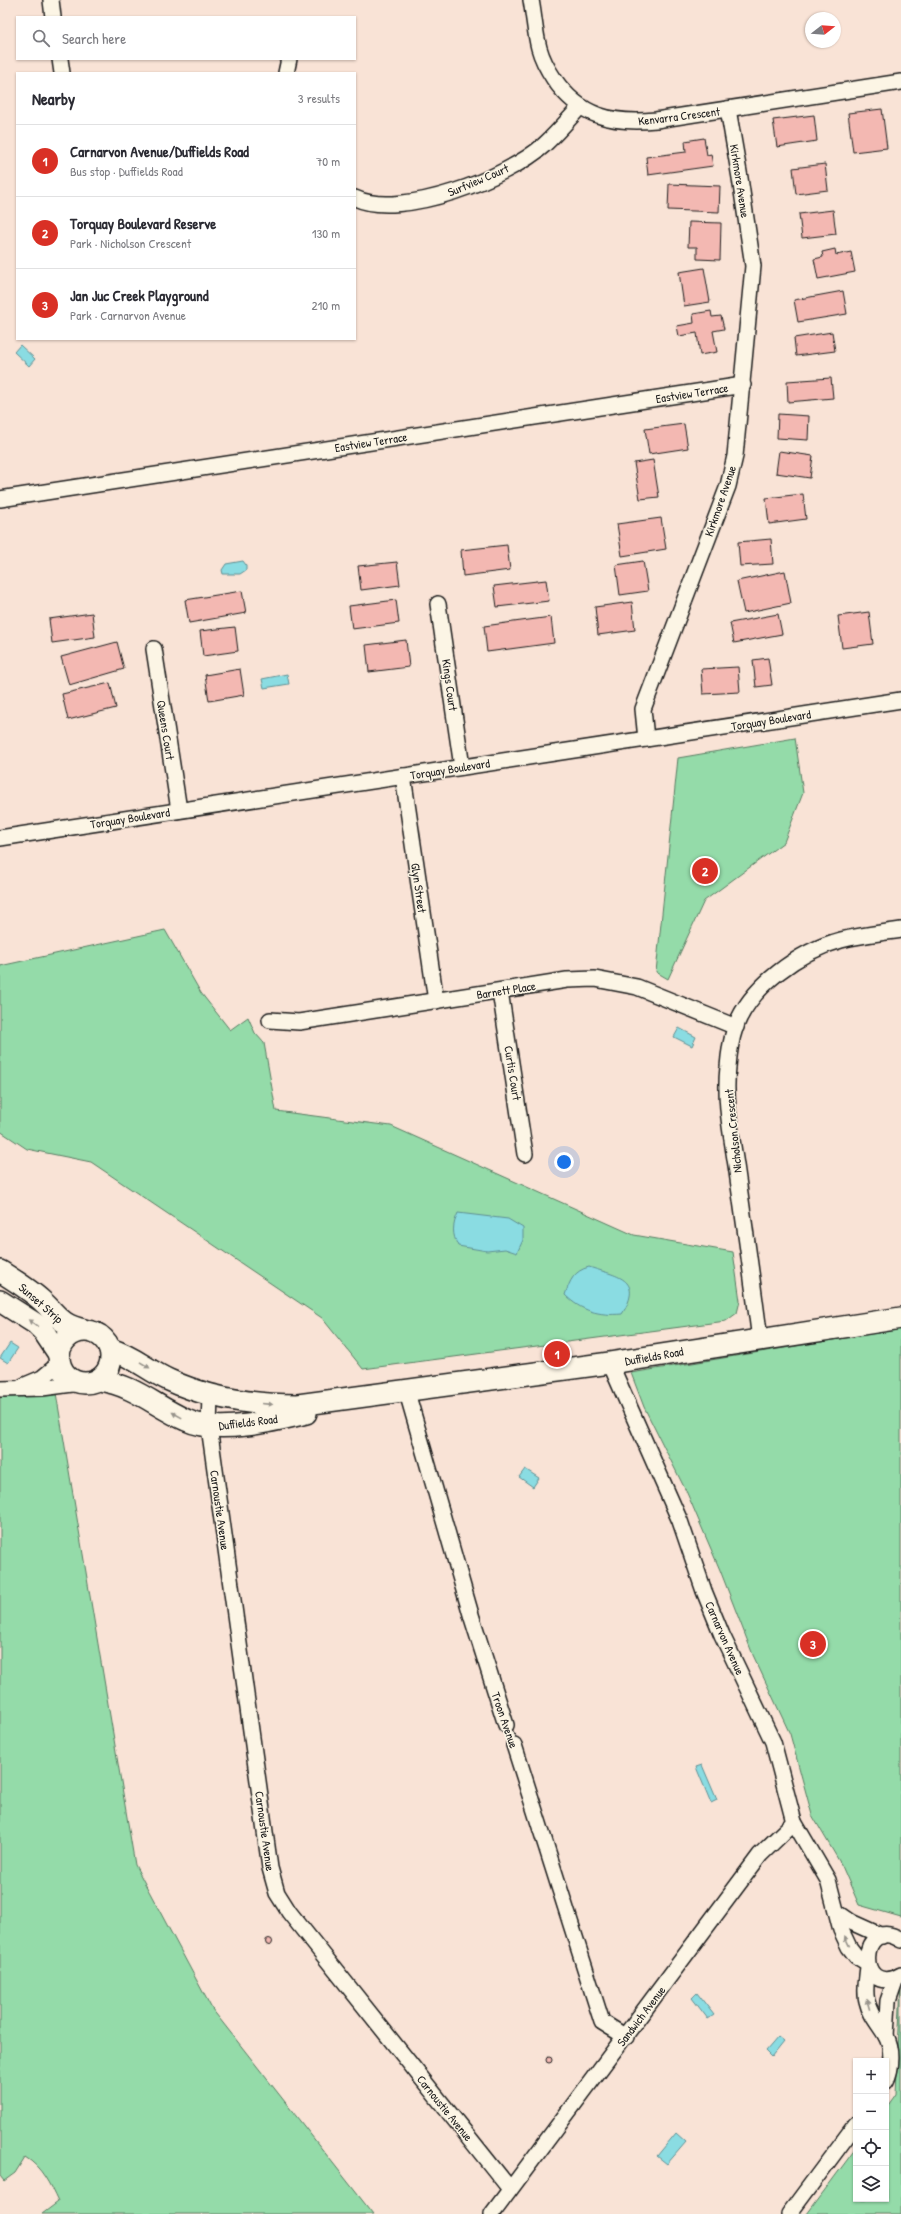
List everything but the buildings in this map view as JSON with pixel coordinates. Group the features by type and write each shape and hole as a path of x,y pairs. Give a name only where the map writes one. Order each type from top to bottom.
{"street":[{"path":"51,0 54,16"},
{"name":"Kenvarra Crescent","path":"531,0 540,49 548,69 569,98 580,107 596,115 616,120 636,122 901,82"},
{"path":"60,60 62,72"},
{"path":"286,72 289,60"},
{"name":"Surfview Court","path":"356,198 385,204 409,203 432,198 480,182 523,160 544,145 580,107"},
{"name":"Kirkmore Avenue","path":"646,740 643,709 728,486 735,456 743,386 753,266 728,109"},
{"name":"Eastview Terrace","path":"0,499 743,386"},
{"name":"Kings Court","path":"438,604 462,767"},
{"name":"Queens Court","path":"154,649 179,810"},
{"name":"Torquay Boulevard","path":"2,834 179,810 901,700"},
{"name":"Glyn Street","path":"403,776 436,1001"},
{"name":"Nicholson Crescent","path":"760,1340 728,1112 728,1067 736,1027 746,1008 759,992 776,974 794,960 817,948 841,940 901,930"},
{"name":"Barnett Place","path":"270,1020 299,1022 567,980 595,979 637,987 736,1027"},
{"name":"Curtis Court","path":"500,991 525,1154"},
{"name":"Sunset Strip","path":"0,1271 29,1290 69,1326 100,1336 110,1349"},
{"name":"Sunset Strip","path":"0,1301 36,1324 44,1332 59,1358 62,1371 67,1376 89,1382"},
{"name":"Duffields Road","path":"110,1349 128,1354 168,1379 210,1395 248,1402 298,1404 610,1363 901,1318"},
{"name":"Sunset Strip","path":"59,1358 60,1346 69,1335 84,1330"},
{"path":"0,1389 42,1388 89,1382 108,1369 110,1363 110,1349"},
{"path":"16,1388 42,1378 59,1358"},
{"name":"Carnarvon Avenue","path":"610,1363 680,1521 704,1591 722,1635 773,1742 794,1822 828,1880 838,1913 841,1930 849,1947 872,1972 883,1979 898,1977"},
{"name":"Duffields Road","path":"89,1382 118,1383 187,1421 209,1427 287,1418 406,1389"},
{"name":"Troon Avenue","path":"406,1389 472,1618 506,1725"},
{"name":"Carnoustie Avenue","path":"210,1395 209,1427 270,1868 277,1893 289,1912 510,2189"},
{"name":"Troon Avenue","path":"514,1745 602,2022 626,2036"},
{"name":"Sandwich Avenue","path":"492,2214 760,1855 794,1822"},
{"path":"838,1913 851,1922 895,1938"},
{"path":"886,2036 872,2016 866,2000 867,1949 876,1939 895,1938"},
{"path":"889,2070 891,2063 886,2036 887,2008 898,1977"},
{"path":"789,2214 853,2128"}],"lane":[{"name":"Troon Avenue","path":"506,1725 514,1745"}],"green space":[{"path":"795,738 803,793 784,842 704,901 668,979 656,972 678,758"},
{"path":"165,930 201,993 230,1030 248,1017 255,1033 264,1043 276,1111 391,1126 634,1235 733,1252 740,1301 737,1313 726,1321 363,1369 322,1318 91,1162 27,1149 0,1131 0,966"},
{"path":"901,1329 901,1917 859,1905 842,1866 812,1815 790,1734 753,1655 720,1570 687,1493 644,1407 631,1373"},
{"path":"55,1387 135,1865 212,2009 373,2214 42,2214 58,2202 45,2177 31,2161 25,2157 15,2173 4,2181 0,2176 0,1389"},
{"path":"901,1985 901,2214 807,2214 853,2152 853,2202 889,2202 889,2104 896,2094"}],"water":[{"path":"20,345 35,359 29,366 14,352"},
{"path":"243,561 246,565 246,570 240,574 223,574 222,570 226,564"},
{"path":"287,674 289,684 264,688 262,679"},
{"path":"679,1028 696,1037 692,1046 674,1037"},
{"path":"458,1213 508,1219 523,1228 523,1240 517,1253 505,1249 487,1251 458,1246 454,1230"},
{"path":"589,1267 617,1276 624,1280 629,1286 630,1293 628,1302 622,1314 598,1313 584,1309 565,1295 573,1277 580,1271"},
{"path":"10,1343 18,1348 8,1363 0,1358"},
{"path":"525,1469 539,1478 533,1487 519,1477"},
{"path":"702,1765 717,1800 711,1803 696,1767"},
{"path":"697,1993 714,2015 708,2019 692,1998"},
{"path":"778,2037 784,2042 772,2057 766,2051"},
{"path":"676,2133 686,2142 667,2164 657,2156"}],"place":[{"name":"Torquay Boulevard Reserve","path":"705,871"},
{"name":"Carnarvon Avenue/Duffields Road","path":"557,1354"},
{"name":"Jan Juc Creek Playground","path":"813,1644"}]}
